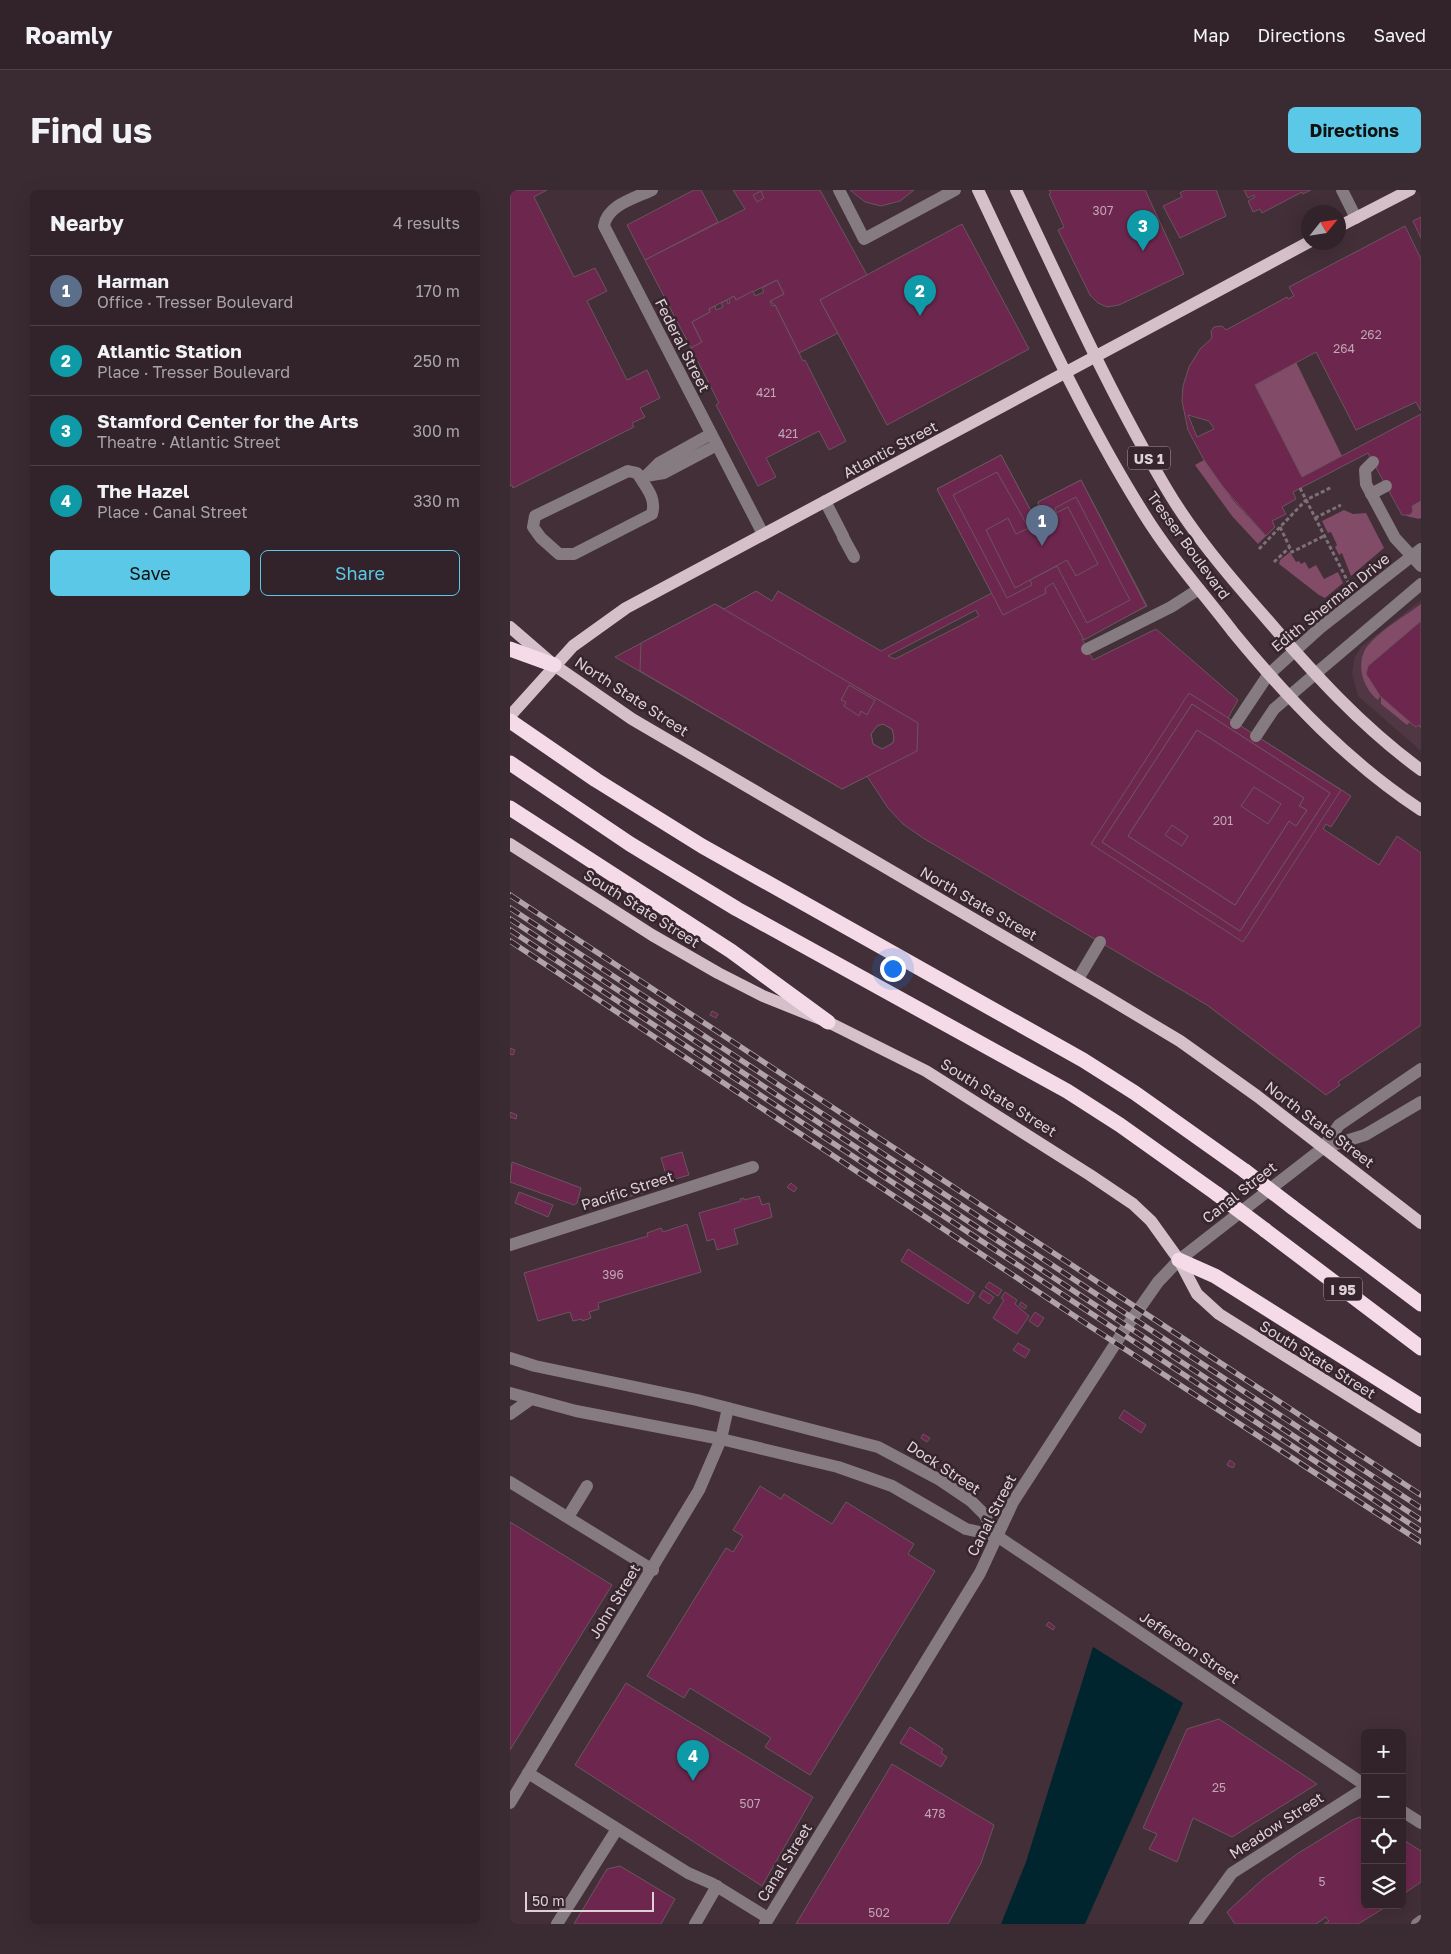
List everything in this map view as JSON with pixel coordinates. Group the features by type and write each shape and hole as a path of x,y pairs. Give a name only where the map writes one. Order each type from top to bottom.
{"highway":[{"path":"510,649 554,665"},
{"name":"I 95","path":"510,721 656,818 747,873 1083,1060 1150,1103 1421,1304"},
{"name":"I 95","path":"510,763 630,844 737,908 1067,1091 1120,1125 1217,1194 1421,1348"},
{"path":"510,808 731,951 828,1022"},
{"path":"1179,1260 1216,1276 1421,1406"}],"main road":[{"name":"Tresser Boulevard","path":"978,190 1066,372 1119,472 1145,516 1199,589 1288,697 1362,766 1421,810"},
{"name":"Tresser Boulevard","path":"1016,190 1094,357 1186,520 1212,554 1294,651 1335,696 1379,737 1421,770"},
{"path":"1346,223 1410,190"},
{"name":"Atlantic Street","path":"510,716 573,646 626,608 1301,246"},
{"name":"North State Street","path":"510,627 554,665 653,732 1078,979 1180,1041 1421,1223"},
{"name":"South State Street","path":"510,844 652,935 713,970 764,996 828,1022 934,1075 1106,1186 1146,1217 1179,1260 1197,1294 1219,1314 1246,1333 1421,1441"}],"street":[{"name":"Federal Street","path":"652,190 611,211 605,218 604,226 763,534"},
{"path":"839,190 864,239 955,190"},
{"path":"1342,190 1356,218"},
{"path":"644,478 654,505 652,514 574,554 559,554 541,538 534,527 535,516 628,470 644,478 664,473 714,440"},
{"path":"1373,462 1365,470 1368,489 1395,538 1418,557"},
{"path":"1368,489 1386,486"},
{"path":"825,501 854,557"},
{"name":"Edith Sherman Drive","path":"1236,723 1268,675 1294,651 1418,557"},
{"path":"1256,736 1274,709 1421,584"},
{"path":"1087,650 1171,607 1199,589"},
{"path":"1078,979 1100,942"},
{"path":"1323,1148 1339,1126 1421,1068"},
{"path":"1323,1148 1365,1135 1421,1102"},
{"name":"Canal Street","path":"767,1921 980,1573 1013,1502 1123,1332 1158,1282 1179,1260 1323,1148"},
{"name":"Pacific Street","path":"510,1245 754,1167"},
{"name":"Dock Street","path":"510,1358 535,1366 728,1408 857,1440 895,1454 971,1501 984,1514 996,1536"},
{"path":"510,1393 531,1400 721,1439 872,1478 917,1500 966,1529 996,1536"},
{"path":"510,1414 531,1400"},
{"name":"John Street","path":"510,1803 653,1570 699,1490 721,1439 728,1408"},
{"path":"510,1482 653,1570"},
{"path":"568,1517 587,1486"},
{"name":"Jefferson Street","path":"996,1536 1361,1783"},
{"path":"528,1773 688,1873 717,1886 767,1921"},
{"name":"Meadow Street","path":"1195,1924 1232,1873 1361,1789"},
{"path":"1406,1814 1421,1823"},
{"path":"557,1924 617,1829"},
{"path":"695,1924 717,1886"},
{"path":"1417,1924 1421,1922"}],"path":[{"path":"1259,549 1306,500 1332,487"},
{"path":"1300,488 1348,582"},
{"path":"1315,518 1340,505"},
{"path":"1280,527 1292,552 1324,536"},
{"path":"1274,562 1290,547"}],"shaded area":[{"path":"1296,362 1342,456 1302,477 1255,385"},
{"path":"1204,460 1233,500 1266,536 1258,544 1232,516 1195,465"},
{"path":"1421,501 1421,518 1406,516 1412,513 1412,506"},
{"path":"1344,510 1353,514 1366,513 1384,548 1351,576 1342,553 1339,555 1335,547 1337,545 1331,532 1328,533 1322,521"},
{"path":"1290,552 1296,562 1299,561 1301,564 1305,562 1309,569 1316,565 1324,579 1338,572 1343,583 1325,598 1319,595 1279,564 1280,560"},
{"path":"1421,600 1421,751 1358,696 1352,674 1354,659 1361,647"},
{"path":"1421,604 1421,621 1368,666 1366,674 1380,696 1378,700 1367,688 1362,672 1361,664 1366,649 1382,631"},
{"path":"1381,697 1410,722 1407,725 1381,704"}],"water":[{"path":"1093,1647 1183,1703 1085,1924 1001,1924 1026,1862"}],"building":[{"path":"510,190 547,190 534,197 574,277 595,268 607,291 587,301 627,380 647,370 660,398 640,408 645,417 632,423 634,427 513,488 512,485 510,486"},
{"path":"694,190 701,190 718,222 645,260 627,225"},
{"path":"733,190 820,190 867,275 820,300 838,333 799,353 775,305 770,301 784,294 777,280 736,300 734,296 709,309 710,312 692,322 702,342 691,348 645,260 745,209"},
{"path":"850,190 914,190 900,201 881,206 865,202"},
{"path":"1049,190 1145,190 1184,274 1119,305 1107,307 1098,303 1090,295 1058,230 1064,227 1049,194 1051,193"},
{"path":"1185,190 1216,190 1226,216 1180,238 1163,206 1182,197 1180,193"},
{"path":"1244,190 1311,190 1303,194 1302,192 1262,213 1260,209 1253,212 1248,201 1255,197 1254,195 1248,198"},
{"path":"761,191 764,198 757,202 753,195"},
{"path":"1421,217 1421,238 1413,221"},
{"path":"962,224 1029,349 887,425 820,300"},
{"path":"1405,226 1421,259 1421,411 1416,402 1356,430 1316,352 1255,385 1302,477 1421,414 1421,501 1412,506 1413,511 1410,515 1402,515 1368,453 1293,492 1296,499 1282,507 1286,514 1272,521 1275,527 1266,536 1223,487 1204,460 1188,430 1182,401 1183,386 1189,367 1200,349 1212,338 1211,331 1214,327 1222,326 1226,330 1287,297 1288,299 1294,296 1289,287","holes":["1188,415 1209,421 1214,429 1197,437"]},
{"path":"777,280 784,294 770,301 772,306 775,305 846,441 829,450 819,431 766,458 776,477 758,486 716,405 719,403 691,348 702,342 692,322 710,312 709,309 715,306 716,310 723,307 721,303 727,300 728,304 730,303 729,299 734,296 736,300 753,291 755,296 764,292 762,288"},
{"path":"1001,455 1031,511 1039,507 1038,502 1081,480 1147,606 1082,639 1093,660 1156,629 1238,700 1228,718 1351,796 1331,827 1326,824 1323,829 1379,865 1397,836 1421,853 1421,1025 1338,1082 1340,1085 1326,1095 1207,1005 923,838 903,824 888,808 867,776 842,789 615,657 715,604 724,609 756,591 772,601 778,591 881,651 992,593 937,489","holes":["976,610 979,616 895,659 888,656","883,724 892,729 894,737 893,743 882,749 873,744 871,734 877,726"]},
{"path":"1001,455 1031,511 1039,507 1038,502 1081,480 1146,606 1084,640 1053,583 1045,588 1046,593 1003,615 937,489","holes":["997,472 1031,532 1058,518 1055,508 1076,497 1130,600 1087,623 1057,566 1030,580 1032,585 1007,598 953,495"]},
{"path":"1068,507 1098,564 1076,576 1067,560 1015,588 986,530 1008,518 1016,534 1029,528 1031,532 1058,518 1056,513"},
{"path":"715,604 918,723 917,751 842,789 640,671 641,643","holes":["849,685 875,700 867,715 861,711 859,716 844,706 846,702 841,700","883,724 892,729 894,737 893,743 882,749 873,744 871,734 877,726"]},
{"path":"1421,621 1421,728 1419,725 1416,727 1412,724 1380,696 1366,674 1368,666"},
{"path":"1189,693 1341,790 1243,942 1091,844","holes":["1192,704 1330,793 1240,931 1102,842"]},
{"path":"1192,704 1330,793 1240,931 1102,842","holes":["1197,730 1304,798 1299,806 1307,810 1296,826 1289,821 1235,905 1128,836"]},
{"path":"1197,730 1304,798 1299,806 1307,810 1296,826 1289,821 1235,905 1128,836","holes":["1254,787 1281,804 1268,824 1241,806","1172,825 1188,836 1182,846 1165,835"]},
{"path":"712,1011 718,1014 716,1018 710,1015"},
{"path":"510,1048 515,1050 513,1055 510,1054"},
{"path":"510,1112 517,1115 516,1119 510,1117"},
{"path":"682,1152 689,1175 668,1181 661,1158"},
{"path":"512,1162 581,1188 577,1203 574,1205 510,1182"},
{"path":"791,1183 797,1188 794,1192 787,1187"},
{"path":"648,1187 649,1191 627,1197 627,1194"},
{"path":"519,1192 553,1205 548,1217 515,1203"},
{"path":"623,1195 624,1198 609,1203 608,1200"},
{"path":"759,1196 762,1205 769,1203 772,1217 734,1229 738,1244 717,1250 714,1239 707,1241 699,1213 741,1201 740,1199 744,1198 744,1200"},
{"path":"602,1200 606,1204 591,1208 590,1203 594,1202 595,1204"},
{"path":"687,1224 701,1272 598,1303 599,1309 589,1312 591,1318 582,1321 582,1319 573,1321 570,1312 538,1321 524,1273 648,1236 647,1233 661,1228 663,1232"},
{"path":"908,1249 975,1293 968,1304 901,1261"},
{"path":"989,1282 1002,1290 998,1296 985,1287"},
{"path":"983,1290 994,1297 989,1304 979,1297"},
{"path":"1005,1292 1017,1300 1015,1304 1029,1316 1017,1334 993,1318 1004,1300 1001,1298"},
{"path":"1021,1302 1027,1306 1025,1309 1019,1305"},
{"path":"1035,1312 1044,1318 1038,1327 1029,1321"},
{"path":"1018,1343 1030,1350 1025,1358 1013,1350"},
{"path":"1124,1410 1146,1425 1141,1433 1119,1418"},
{"path":"923,1434 930,1438 927,1442 921,1438"},
{"path":"1230,1460 1235,1464 1233,1468 1227,1465"},
{"path":"760,1486 781,1499 784,1494 832,1524 846,1502 914,1544 908,1554 935,1571 810,1775 765,1747 771,1738 690,1688 684,1698 647,1676 726,1548 733,1552 743,1536 733,1530"},
{"path":"510,1522 612,1585 510,1750"},
{"path":"1049,1622 1055,1627 1053,1630 1046,1625"},
{"path":"626,1683 813,1797 762,1886 575,1765"},
{"path":"1219,1719 1317,1784 1232,1837 1193,1818 1177,1862 1149,1849 1157,1834 1143,1828 1187,1729"},
{"path":"910,1727 943,1749 941,1753 947,1757 941,1767 900,1743"},
{"path":"892,1764 994,1825 981,1863 948,1924 796,1924"},
{"path":"1361,1817 1361,1909 1382,1909 1358,1924 1324,1924 1329,1921 1326,1917 1316,1924 1235,1924 1227,1912 1263,1879 1297,1854 1352,1820"},
{"path":"1406,1842 1421,1851 1421,1882 1406,1892"},
{"path":"620,1866 675,1899 661,1924 574,1924 607,1869"}],"railway":[{"path":"510,895 1421,1495"},
{"path":"510,908 1421,1508"},
{"path":"510,919 1421,1520"},
{"path":"510,930 1421,1531"},
{"path":"510,941 1091,1327 1421,1542"}],"place":[{"name":"Stamford Center for the Arts","path":"1143,251"},
{"name":"Atlantic Station","path":"920,316"},
{"name":"Harman","path":"1042,546"},
{"name":"The Hazel","path":"693,1781"}]}
